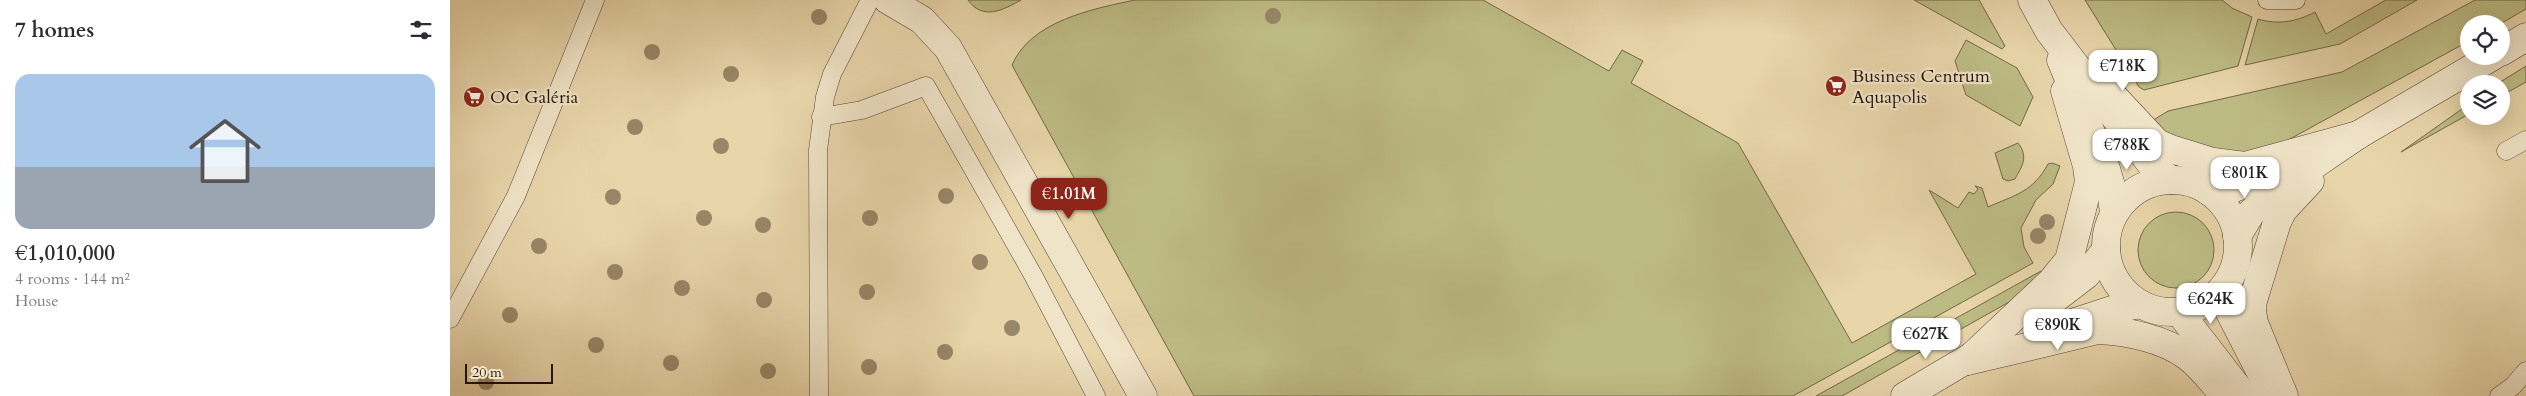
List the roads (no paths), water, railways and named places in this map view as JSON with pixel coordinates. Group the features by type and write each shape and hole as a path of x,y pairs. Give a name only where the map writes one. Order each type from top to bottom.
{"street":[{"path":"888,0 922,20 948,48 1143,396"},
{"path":"2032,0 2049,31 2088,130 2106,169 2111,186 2114,214"},
{"path":"2049,31 2127,110 2149,136 2171,150 2213,162 2245,166 2358,135"},
{"path":"2049,31 2154,168 2171,180"},
{"path":"1967,361 2061,270 2068,260 2077,233 2089,182 2087,166 2076,137 2049,31"},
{"path":"2510,47 2526,38"},
{"path":"2237,236 2251,213 2267,197 2358,135 2478,65"},
{"path":"2208,191 2241,185 2358,135"},
{"path":"2284,396 2254,323 2252,304 2277,222 2283,210 2358,135"},
{"path":"2171,180 2197,185 2208,191 2228,211 2237,236 2235,266 2220,293 2201,306 2180,313 2156,311 2126,295 2111,272 2106,250 2106,234 2114,214 2124,200 2137,190 2153,183 2171,180"},
{"path":"1905,396 1967,361 2059,298 2086,275 2106,250"},
{"path":"2220,293 2273,396"},
{"path":"1967,361 2115,308 2140,304"},
{"path":"2180,313 2244,396"},
{"path":"1967,361 2098,330 2115,332 2171,347 2188,356 2225,396"}],"lane":[{"path":"450,319 516,196 595,0"},
{"path":"819,396 818,150 821,117 832,74 870,0"},
{"path":"2267,0 2296,0"},
{"path":"821,117 862,110 926,86 1033,275 1096,396"},
{"path":"2506,151 2526,140"},
{"path":"2499,396 2513,386 2526,371"}],"place":[{"name":"Business Centrum Aquapolis","path":"1836,86"},
{"name":"OC Galéria","path":"474,97"}]}
